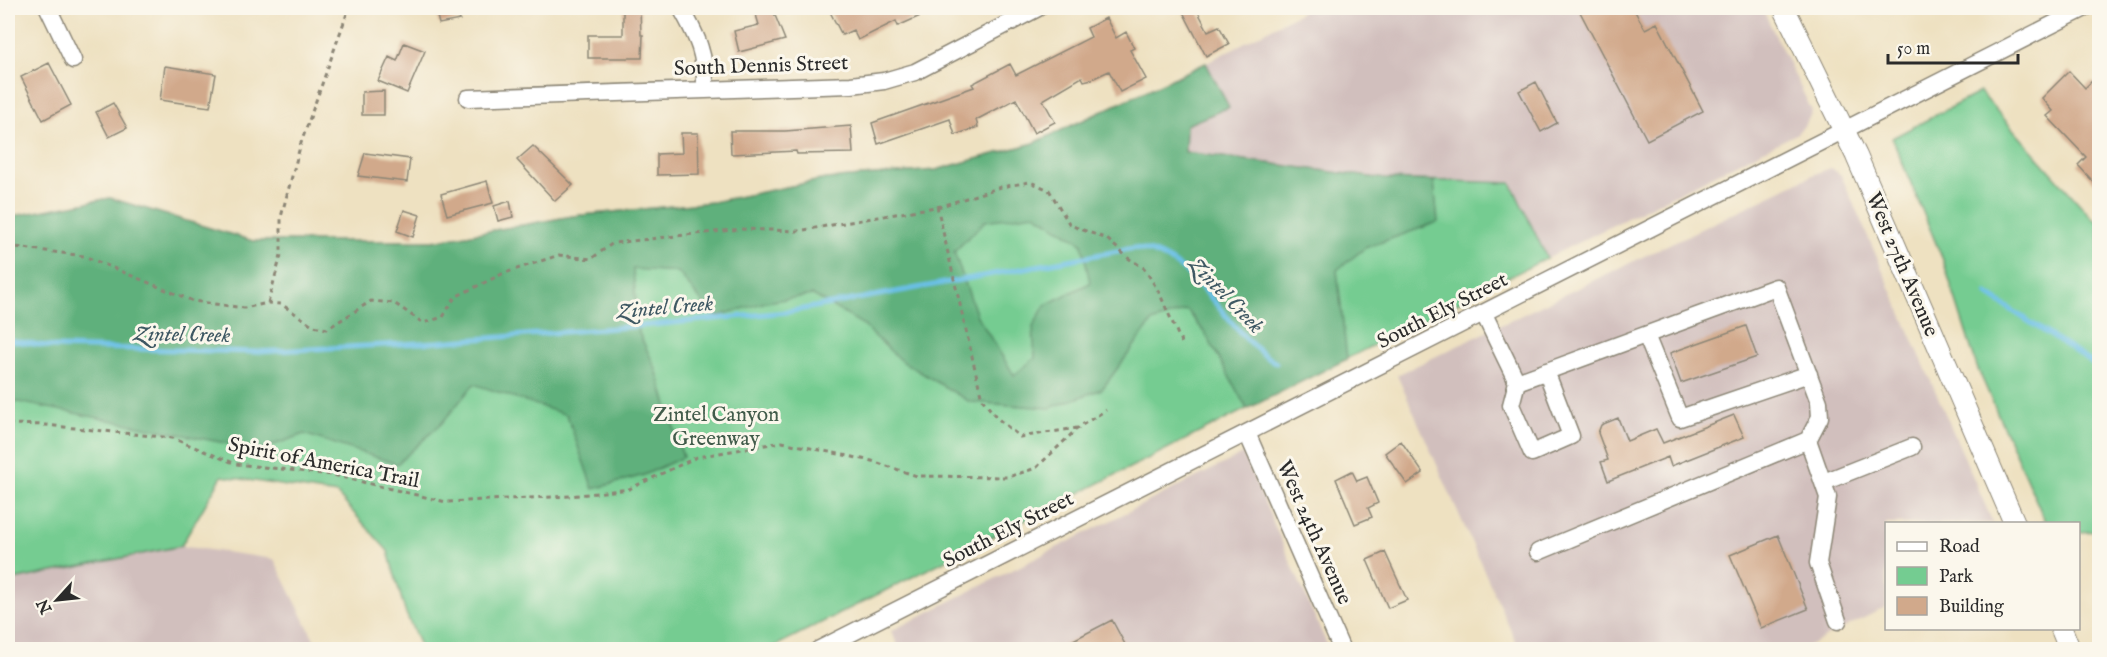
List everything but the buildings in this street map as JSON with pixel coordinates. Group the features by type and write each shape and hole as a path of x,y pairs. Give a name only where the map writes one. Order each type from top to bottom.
{"main road":[{"name":"West 27th Avenue","path":"1784,8 1844,132 2014,522"},
{"path":"2062,630 2070,650"}],"street":[{"path":"48,8 73,60"},
{"path":"681,8 698,39 706,63 705,90"},
{"name":"South Dennis Street","path":"468,98 851,85 884,81 915,72 1038,8"},
{"name":"South Ely Street","path":"818,650 2085,8"},
{"path":"1517,382 1776,287 1819,402 1820,417 1808,440 1538,552"},
{"path":"1484,314 1517,382 1511,405 1532,453 1571,436 1546,371"},
{"path":"1646,335 1680,418 1809,374"},
{"name":"West 24th Avenue","path":"1247,433 1342,650"},
{"path":"1808,440 1824,482 1827,497 1818,563 1838,621"},
{"path":"1824,482 1912,447"}],"path":[{"path":"268,303 281,255 281,217 301,143 349,8"},
{"path":"8,246 84,256 193,301 244,308 268,303 280,304 314,326 327,329 371,301 394,303 423,323 443,317 455,297 502,274 559,255 591,259 614,243 741,229 798,231 937,206 1001,187 1030,182 1049,190 1070,225 1107,238 1128,258 1144,268 1159,292 1182,344"},
{"path":"937,206 982,399 997,418 1020,437 1079,427"},
{"name":"Spirit of America Trail","path":"8,424 45,425 172,438 236,464 333,475 446,502 571,496 628,489 697,457 782,442 872,461 917,476 1008,477 1036,468 1079,427 1106,410"}],"shaded area":[{"path":"1309,8 1762,8 1812,111 1806,124 1796,134 1547,258 1511,183 1385,179 1185,152 1186,125 1229,106 1206,63"},
{"path":"1831,168 1841,175 1993,522 1885,522 1885,608 1802,649 1519,649 1397,375"},
{"path":"1243,454 1329,649 900,650 891,631"},
{"path":"181,546 274,559 319,649 8,649 8,581"}],"green space":[{"name":"Zintel Canyon Greenway","path":"1206,63 1229,107 1186,125 1185,152 1385,179 1511,183 1547,258 769,649 422,650 405,611 388,551 337,494 222,476 181,546 8,581 8,217 110,198 253,241 433,241 573,216 713,202 826,179 936,170 1034,143"},
{"path":"1206,63 1229,107 1186,125 1185,152 1385,179 1434,181 1438,222 1365,248 1337,270 1347,359 1247,409 1205,333 1187,310 1152,322 1102,389 1050,408 970,402 900,360 862,324 813,295 766,302 714,317 678,272 633,269 639,333 656,369 683,457 644,475 593,489 567,415 474,384 442,423 397,464 304,434 260,450 8,400 8,217 110,198 253,241 433,241 573,216 713,202 826,179 936,170 1034,143","holes":["1035,214 1082,243 1090,283 1045,305 1033,327 1035,358 1014,375 977,316 954,252 985,221"]},
{"path":"1980,92 2093,219 2099,222 2099,531 2080,532 2080,522 2046,522 1977,367 1943,260 1892,138"}],"waterway":[{"name":"Zintel Creek","path":"8,340 53,347 257,352 438,342 652,325 787,312 1134,248 1157,254 1177,265 1194,280 1257,349 1276,363"},
{"name":"Zintel Creek","path":"1987,294 2100,368"}]}
